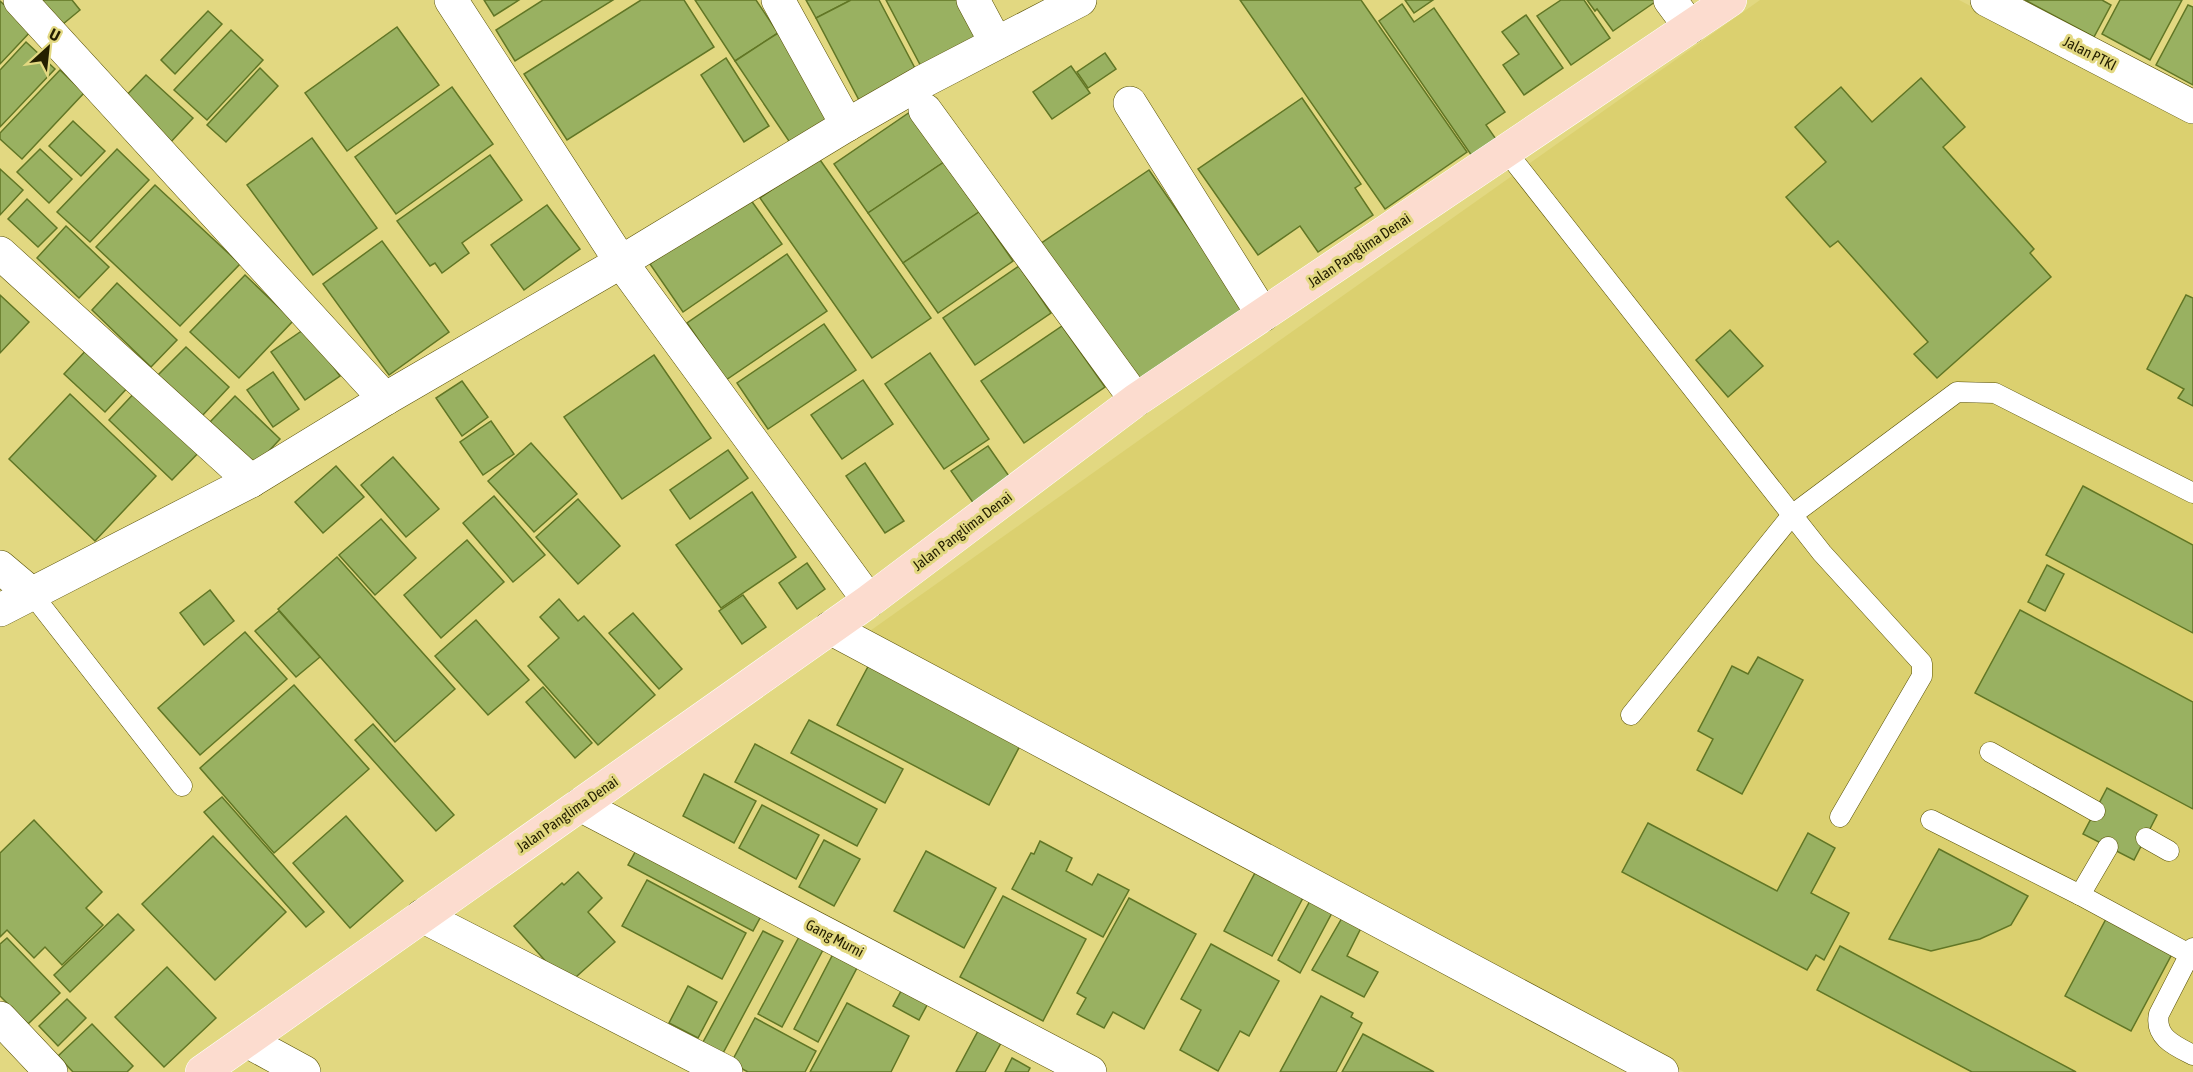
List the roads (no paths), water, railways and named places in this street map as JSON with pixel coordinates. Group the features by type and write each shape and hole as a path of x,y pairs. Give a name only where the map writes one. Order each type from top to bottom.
{"main road":[{"name":"Jalan Panglima Denai","path":"202,1072 869,601 1136,400 1730,0"}],"street":[{"path":"20,0 386,399"},
{"path":"451,0 621,262 869,601"},
{"path":"778,0 847,125"},
{"path":"973,0 996,43"},
{"path":"0,610 251,482 386,399 621,262 847,125 922,82 1080,0"},
{"path":"1670,0 1690,27"},
{"name":"Jalan PTKI","path":"1987,0 2193,107"},
{"path":"1130,103 1263,315"},
{"path":"925,110 1136,400"},
{"path":"0,252 251,482"},
{"path":"0,567 32,594"},
{"path":"830,628 1662,1072"},
{"name":"Gang Murni","path":"580,804 1090,1072"},
{"path":"422,916 726,1072"},
{"path":"0,1018 51,1072"},
{"path":"247,1041 304,1072"}],"lane":[{"path":"1506,151 1822,553 1922,663 1922,676 1840,817"},
{"path":"1631,715 1792,515 1957,392 1995,393 2193,493"},
{"path":"32,594 182,786"},
{"path":"1990,752 2095,811"},
{"path":"1931,820 2191,951 2157,1022 2158,1029 2165,1038 2193,1055"},
{"path":"2146,838 2169,851"},
{"path":"2080,895 2108,847"}]}
